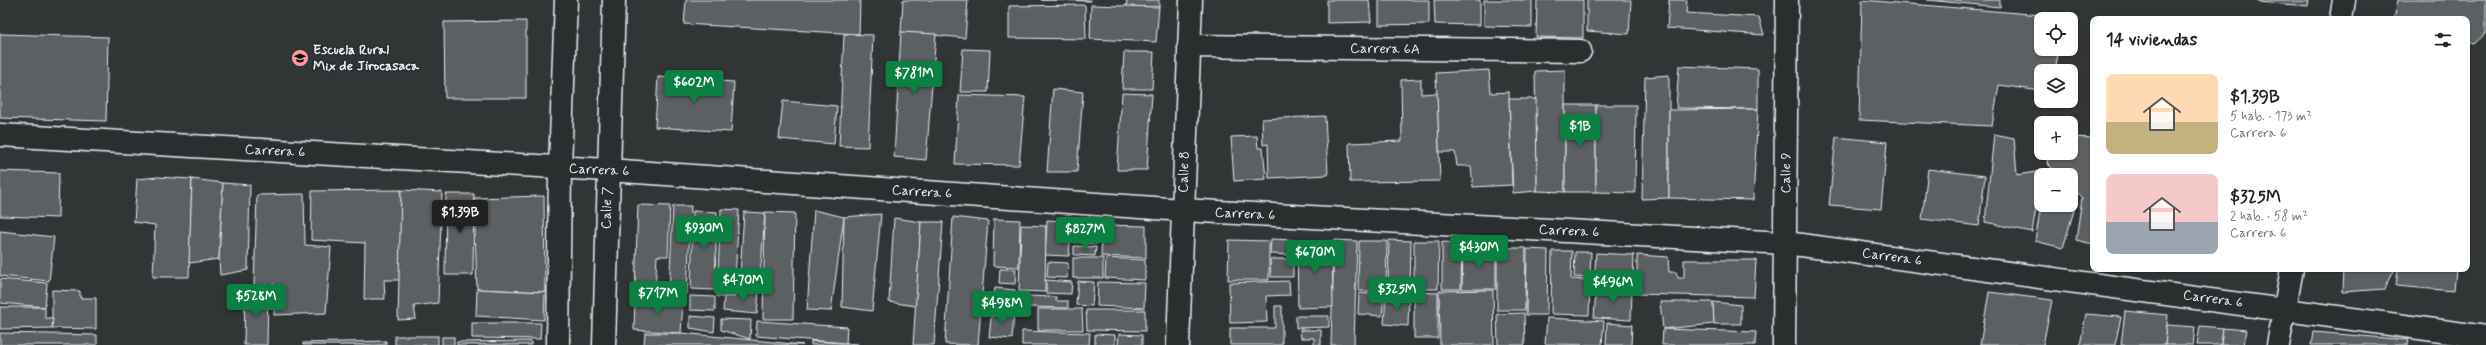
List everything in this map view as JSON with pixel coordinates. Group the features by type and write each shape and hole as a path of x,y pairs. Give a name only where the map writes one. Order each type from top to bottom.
{"street":[{"path":"558,345 560,168 566,0"},
{"name":"Calle 7","path":"604,345 614,0"},
{"name":"Calle 8","path":"1178,345 1191,0"},
{"name":"Calle 9","path":"1784,345 1787,0"},
{"path":"2341,16 2344,0"},
{"name":"Carrera 6A","path":"1189,46 1580,51"},
{"name":"Carrera 6","path":"0,135 608,170 1183,210 1786,242 2486,337"},
{"path":"2278,345 2291,272"}],"building":[{"path":"686,0 860,0 859,34 684,24"},
{"path":"903,0 968,0 965,38 901,32"},
{"path":"1041,0 1091,0 1091,1"},
{"path":"1127,0 1159,0 1159,7 1126,7"},
{"path":"1327,0 1369,0 1371,22 1327,23"},
{"path":"1379,0 1429,0 1429,24 1379,25"},
{"path":"1434,0 1480,0 1480,25 1435,24"},
{"path":"1484,0 1532,0 1532,27 1484,26"},
{"path":"1537,0 1583,0 1583,38 1536,37"},
{"path":"1587,0 1631,0 1629,34 1587,31"},
{"path":"1669,0 1687,0 1686,13 1759,17 1764,35 1667,28"},
{"path":"1862,0 2034,14 2034,56 2058,56 2056,64 2034,64 2034,90 1999,85 1992,126 1859,120"},
{"path":"1927,0 2000,0 2000,7"},
{"path":"2259,0 2309,0 2308,6 2258,2"},
{"path":"2398,0 2486,0 2486,33 2474,44 2470,43 2470,16 2395,16"},
{"path":"1085,5 1086,39 1009,38 1009,6"},
{"path":"1091,5 1159,7 1156,42 1090,39"},
{"path":"526,21 526,98 445,98 444,22"},
{"path":"901,32 936,34 926,160 894,157"},
{"path":"0,34 108,37 106,121 0,118"},
{"path":"844,34 873,35 868,147 839,146"},
{"path":"963,49 990,50 988,92 960,92"},
{"path":"1124,52 1154,52 1152,89 1122,89"},
{"path":"1679,66 1758,69 1758,109 1676,108"},
{"path":"1489,70 1491,93 1509,92 1512,185 1473,187 1471,166 1457,166 1455,152 1439,152 1436,73"},
{"path":"1565,70 1565,192 1537,191 1535,71"},
{"path":"1669,75 1669,198 1642,199 1645,77"},
{"path":"658,77 734,82 731,132 655,127"},
{"path":"1421,79 1421,94 1437,93 1440,181 1350,182 1349,143 1402,141 1401,80"},
{"path":"1053,89 1083,92 1077,172 1047,172"},
{"path":"1122,93 1152,94 1147,170 1117,170"},
{"path":"959,95 1025,97 1019,165 955,164"},
{"path":"1509,99 1536,99 1537,191 1513,193"},
{"path":"783,101 837,106 834,144 779,139"},
{"path":"1565,105 1596,105 1596,192 1565,192"},
{"path":"1596,105 1636,105 1635,193 1596,192"},
{"path":"1758,109 1753,200 1669,198 1669,110"},
{"path":"1325,116 1328,175 1269,178 1268,144 1263,145 1262,119"},
{"path":"1994,134 2014,138 2017,175 2034,172 2034,212 2035,212 2032,232 1985,222"},
{"path":"1257,136 1258,148 1263,148 1266,179 1234,181 1231,137"},
{"path":"1836,137 1887,142 1881,209 1829,205"},
{"path":"2078,137 2090,138 2090,243 2076,240 2082,198 2078,194 2078,168 2052,168 2047,163 2048,160 2078,160"},
{"path":"1928,169 1985,176 1979,226 1922,219"},
{"path":"0,171 59,173 58,218 0,216"},
{"path":"158,177 192,179 189,277 153,277 155,225 134,222 137,179"},
{"path":"192,179 223,183 219,259 189,263"},
{"path":"223,183 250,185 248,270 220,275 219,259"},
{"path":"401,190 400,280 384,280 385,299 364,299 365,243 311,240 312,191"},
{"path":"401,190 442,192 438,303 414,306 416,319 398,320"},
{"path":"304,194 305,245 331,247 326,313 274,315 275,284 254,286 257,195"},
{"path":"446,194 474,194 473,275 445,275"},
{"path":"544,196 545,292 477,289 474,198"},
{"path":"638,205 670,206 668,256 657,256 655,291 635,290"},
{"path":"673,206 691,206 687,294 669,294"},
{"path":"721,209 739,210 734,297 717,297"},
{"path":"814,210 844,217 831,311 807,310"},
{"path":"693,211 717,212 715,290 691,289"},
{"path":"744,212 765,213 759,291 739,289"},
{"path":"765,212 795,213 793,319 763,319"},
{"path":"2040,212 2074,212 2063,248 2035,241"},
{"path":"881,214 872,311 842,307 844,217"},
{"path":"953,217 988,221 978,345 945,344"},
{"path":"894,218 921,222 916,306 889,302"},
{"path":"994,219 1020,220 1019,267 993,266"},
{"path":"1047,220 1098,223 1097,244 1070,242 1069,256 1045,255"},
{"path":"921,222 943,222 934,345 913,345"},
{"path":"1021,225 1046,226 1045,292 1019,291"},
{"path":"1102,225 1146,226 1146,258 1101,256"},
{"path":"0,231 54,237 49,281 0,276"},
{"path":"1271,239 1294,240 1294,255 1270,254"},
{"path":"1229,240 1269,241 1269,280 1228,280"},
{"path":"1334,240 1357,241 1354,345 1331,345"},
{"path":"1389,240 1411,241 1410,293 1388,292"},
{"path":"1332,241 1333,307 1298,308 1297,242"},
{"path":"1359,241 1387,241 1386,291 1358,291"},
{"path":"1414,241 1439,241 1438,289 1414,289"},
{"path":"1442,242 1462,243 1461,289 1442,289"},
{"path":"1074,246 1096,247 1095,256 1074,255"},
{"path":"1463,248 1496,248 1496,289 1462,289"},
{"path":"1497,248 1526,248 1525,310 1497,310"},
{"path":"1527,249 1548,250 1547,315 1526,315"},
{"path":"1552,251 1572,251 1571,279 1590,280 1589,315 1551,314"},
{"path":"1575,252 1591,252 1590,278 1574,277"},
{"path":"1596,253 1634,255 1633,285 1594,283"},
{"path":"1637,255 1668,257 1669,272 1676,272 1678,278 1684,278 1684,260 1756,260 1754,297 1637,294"},
{"path":"1073,258 1103,258 1103,278 1073,278"},
{"path":"1106,258 1145,260 1145,280 1105,278"},
{"path":"1270,259 1293,259 1293,277 1271,277"},
{"path":"1048,262 1068,263 1067,278 1047,277"},
{"path":"1000,269 1016,269 1015,284 999,283"},
{"path":"2343,272 2394,272 2385,289 2342,292"},
{"path":"2398,272 2456,272 2454,291 2396,286"},
{"path":"0,279 47,283 45,307 0,303"},
{"path":"1046,280 1072,282 1071,294 1046,293"},
{"path":"1078,281 1094,282 1092,306 1076,305"},
{"path":"1289,281 1290,295 1266,296 1267,322 1230,323 1229,283"},
{"path":"1098,282 1145,283 1144,308 1097,306"},
{"path":"1596,287 1632,290 1631,320 1594,318"},
{"path":"995,288 1015,290 1013,307 993,305"},
{"path":"477,289 545,292 544,320 476,316"},
{"path":"739,289 759,291 757,314 723,311 724,297 734,297"},
{"path":"52,290 80,291 80,298 96,298 96,329 52,328"},
{"path":"1493,290 1494,345 1440,345 1439,291"},
{"path":"245,291 268,292 267,345 244,345"},
{"path":"1414,292 1438,293 1438,338 1414,338"},
{"path":"1989,292 2052,300 2043,345 1980,345"},
{"path":"1359,293 1384,295 1382,316 1358,314"},
{"path":"1386,295 1409,297 1408,326 1384,324"},
{"path":"690,296 715,297 715,311 690,310"},
{"path":"1028,296 1056,297 1056,301 1068,301 1068,308 1028,307"},
{"path":"635,298 683,300 681,333 634,330"},
{"path":"1660,302 1713,302 1714,324 1663,329"},
{"path":"1713,302 1741,305 1741,324 1714,324"},
{"path":"1275,306 1282,306 1282,345 1230,345 1230,328 1275,328"},
{"path":"0,307 45,307 45,318 53,318 52,328 0,329"},
{"path":"1038,309 1082,309 1083,330 1038,330"},
{"path":"992,310 1014,312 1012,339 989,337"},
{"path":"1086,310 1145,310 1145,331 1087,330"},
{"path":"2125,311 2168,315 2165,345 2121,345"},
{"path":"1524,313 1525,345 1498,345 1497,314"},
{"path":"2086,314 2121,317 2115,345 2080,345"},
{"path":"690,316 715,318 714,332 690,328"},
{"path":"1296,316 1329,316 1329,327 1296,328"},
{"path":"1547,318 1604,321 1602,345 1545,344"},
{"path":"721,319 751,320 750,339 721,330"},
{"path":"757,321 847,327 846,343 756,336"},
{"path":"472,323 541,323 540,339 472,338"},
{"path":"1607,323 1632,325 1631,345 1606,345"},
{"path":"2167,325 2195,327 2193,345 2165,345"},
{"path":"2200,326 2223,328 2221,345 2197,345"},
{"path":"2223,328 2246,330 2243,345 2221,345"},
{"path":"1663,329 1756,332 1755,345 1662,345"},
{"path":"1300,330 1321,330 1321,345 1314,345 1314,338 1301,338"},
{"path":"1022,331 1090,333 1089,345 1022,345"},
{"path":"2313,332 2409,340 2408,345 2311,345"},
{"path":"0,333 97,335 97,345 0,345"},
{"path":"645,333 681,333 803,345 644,345"},
{"path":"1095,334 1115,335 1115,345 1095,345"},
{"path":"1119,334 1142,335 1142,345 1118,345"},
{"path":"395,336 438,336 438,345 395,345"},
{"path":"442,337 454,337 454,345 442,345"},
{"path":"386,341 386,345 303,345 303,343"},
{"path":"531,341 531,345 457,345 457,342"},
{"path":"811,341 858,344 858,345 811,345"}],"place":[{"name":"Escuela Rural Mix de Jirocasaca","path":"300,58"}]}
